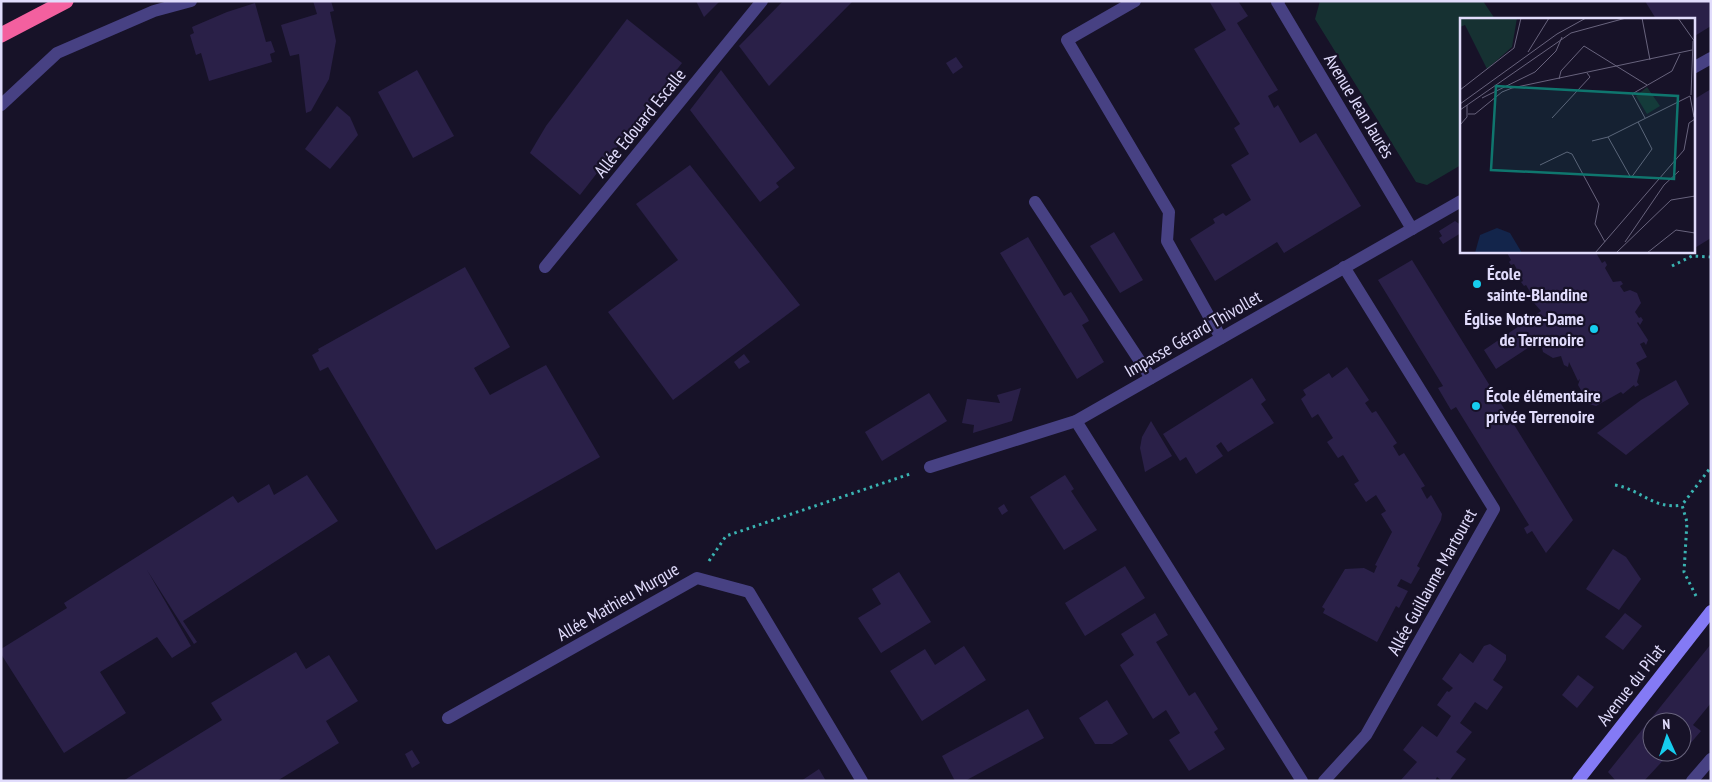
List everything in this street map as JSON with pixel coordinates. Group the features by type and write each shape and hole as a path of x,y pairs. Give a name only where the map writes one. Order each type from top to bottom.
{"highway":[{"path":"1,35 66,1"}],"main road":[{"name":"Avenue du Pilat","path":"1578,781 1709,614"}],"street":[{"path":"1,105 57,53 154,11 191,1"},
{"name":"Allée Edouard Escalle","path":"545,267 762,1"},
{"path":"1136,1 1068,40 1169,212 1167,241 1221,338"},
{"name":"Avenue Jean Jaurès","path":"1279,1 1412,229"},
{"path":"1694,67 1711,58"},
{"path":"1035,202 1151,378"},
{"name":"Impasse Gérard Thivollet","path":"930,467 1076,421 1460,202"},
{"name":"Allée Guillaume Martouret","path":"1324,781 1366,735 1494,509 1344,268"},
{"path":"1076,421 1302,781"},
{"name":"Allée Mathieu Murgue","path":"448,718 697,578 749,592 862,781"},
{"path":"1692,781 1711,759"}],"path":[{"path":"1672,266 1692,256 1711,257"},
{"path":"697,578 726,536 930,467"},
{"path":"1615,485 1630,488 1656,504 1668,508 1682,505 1711,467"},
{"path":"1682,505 1687,522 1684,572 1709,614"}],"green space":[{"path":"1320,1 1483,1 1494,18 1460,18 1460,166 1427,185 1416,182 1315,19"}],"building":[{"path":"313,1 331,1 334,11 330,12 336,41 329,79 311,111 306,113 299,54 290,56 281,25 317,14"},
{"path":"696,1 720,1 704,17"},
{"path":"783,1 853,1 769,86 739,46"},
{"path":"1209,1 1238,1 1248,16 1237,23 1278,90 1268,96 1274,108 1278,105 1300,143 1316,133 1361,206 1284,253 1277,242 1215,281 1190,239 1215,223 1213,219 1223,213 1226,216 1251,200 1231,165 1249,154 1234,128 1240,124 1194,49 1226,30"},
{"path":"1645,1 1711,1 1711,26 1694,36 1694,18 1655,18"},
{"path":"255,3 266,42 271,41 275,52 270,54 272,62 209,81 201,53 196,55 190,35 194,33 192,27 227,12"},
{"path":"627,19 682,63 580,195 530,153 546,126"},
{"path":"956,57 963,67 953,74 946,63"},
{"path":"417,70 454,136 413,158 378,92"},
{"path":"721,70 795,168 776,183 779,187 760,202 690,110"},
{"path":"1711,89 1711,238 1694,248 1694,99"},
{"path":"337,106 350,117 358,135 330,169 305,149"},
{"path":"690,165 800,305 673,400 608,312 678,260 636,204"},
{"path":"1455,221 1460,224 1460,234 1443,244 1439,238 1442,236 1439,231"},
{"path":"1114,232 1143,280 1120,293 1090,246"},
{"path":"1028,237 1064,296 1071,292 1087,317 1089,321 1082,325 1104,362 1077,379 1000,253"},
{"name":"Église Notre-Dame de Terrenoire","path":"1507,252 1596,252 1602,263 1605,261 1607,265 1605,268 1613,282 1621,281 1623,284 1620,286 1624,292 1630,290 1637,293 1641,303 1635,312 1643,320 1640,325 1637,323 1648,340 1646,345 1644,342 1640,344 1647,357 1636,363 1640,370 1637,382 1639,385 1635,387 1634,385 1623,394 1621,392 1596,406 1589,404 1578,385 1580,379 1578,381 1569,362 1568,367 1564,365 1561,356 1553,358 1543,352 1541,343 1546,336 1496,369 1484,350 1541,311 1534,303 1536,302 1526,285 1524,286 1521,282 1523,281 1514,264 1511,265 1509,262 1511,260"},
{"name":"École élémentaire privée Terrenoire","path":"1412,260 1573,520 1546,553 1532,531 1527,534 1524,528 1529,525 1456,407 1451,410 1438,388 1443,386 1378,280"},
{"path":"465,267 510,347 474,368 490,395 546,365 600,457 436,550 328,367 320,371 312,355 319,351 318,349"},
{"path":"744,354 750,362 739,369 734,362"},
{"path":"1347,367 1369,400 1365,403 1372,413 1376,411 1397,443 1393,446 1399,456 1404,453 1425,486 1421,488 1427,499 1431,495 1442,514 1441,520 1417,566 1420,568 1411,584 1401,579 1397,586 1408,591 1399,608 1396,606 1377,642 1323,613 1325,609 1322,607 1345,569 1364,568 1374,573 1377,566 1375,565 1392,532 1381,514 1386,511 1376,495 1366,502 1354,484 1359,481 1343,455 1338,458 1327,442 1333,438 1318,414 1312,418 1301,399 1306,395 1303,390 1329,373 1332,378"},
{"path":"1252,378 1266,400 1261,404 1274,423 1228,452 1221,442 1216,446 1223,456 1196,474 1186,457 1180,461 1163,434"},
{"path":"1676,380 1689,404 1626,455 1597,433 1641,400"},
{"path":"1021,388 1012,421 973,433 974,425 962,423 967,399 1000,403 997,395"},
{"path":"929,393 947,421 882,461 865,432"},
{"path":"1151,421 1172,456 1145,472 1140,448 1142,437"},
{"path":"307,475 338,521 183,621 197,642 194,644 147,570 191,646 172,658 157,637 100,672 126,713 64,753 1,654 1,649 67,608 64,603 233,496 238,503 269,484 274,495"},
{"path":"1065,475 1074,489 1071,491 1097,530 1064,550 1030,497"},
{"path":"1004,504 1008,511 1002,515 998,508"},
{"path":"1613,549 1626,557 1641,579 1619,610 1586,589"},
{"path":"1125,566 1145,598 1085,636 1065,603"},
{"path":"899,572 931,622 881,653 858,618 881,604 872,589"},
{"path":"1155,613 1168,635 1156,642 1189,696 1195,692 1218,729 1214,732 1225,749 1189,771 1169,740 1180,733 1166,710 1153,719 1120,665 1134,655 1121,634"},
{"path":"1625,613 1642,626 1623,650 1605,637"},
{"path":"1490,644 1506,655 1506,660 1493,680 1503,687 1487,710 1475,702 1460,723 1472,732 1456,752 1466,759 1449,781 1442,781 1437,777 1435,781 1400,781 1417,762 1403,750 1422,726 1437,737 1451,716 1437,705 1447,691 1449,692 1453,688 1442,679 1460,653 1473,663 1484,646"},
{"path":"1711,644 1711,703 1693,725 1701,731 1692,742 1692,712 1656,712"},
{"path":"964,646 986,680 922,721 890,671 925,649 935,665"},
{"path":"296,652 306,669 329,655 358,701 326,721 339,743 277,781 123,781 222,720 211,703"},
{"path":"1578,675 1594,687 1577,708 1562,695"},
{"path":"1107,700 1128,734 1112,744 1095,744 1079,718"},
{"path":"1028,709 1044,738 965,781 955,781 942,756"},
{"path":"1642,730 1642,762 1662,762 1644,781 1616,781 1608,772"},
{"path":"412,750 420,763 412,768 405,754"},
{"path":"819,769 826,781 801,781"}],"place":[{"name":"École sainte-Blandine","path":"1477,284"},
{"name":"Église Notre-Dame de Terrenoire","path":"1594,329"},
{"name":"École élémentaire privée Terrenoire","path":"1476,406"}]}
